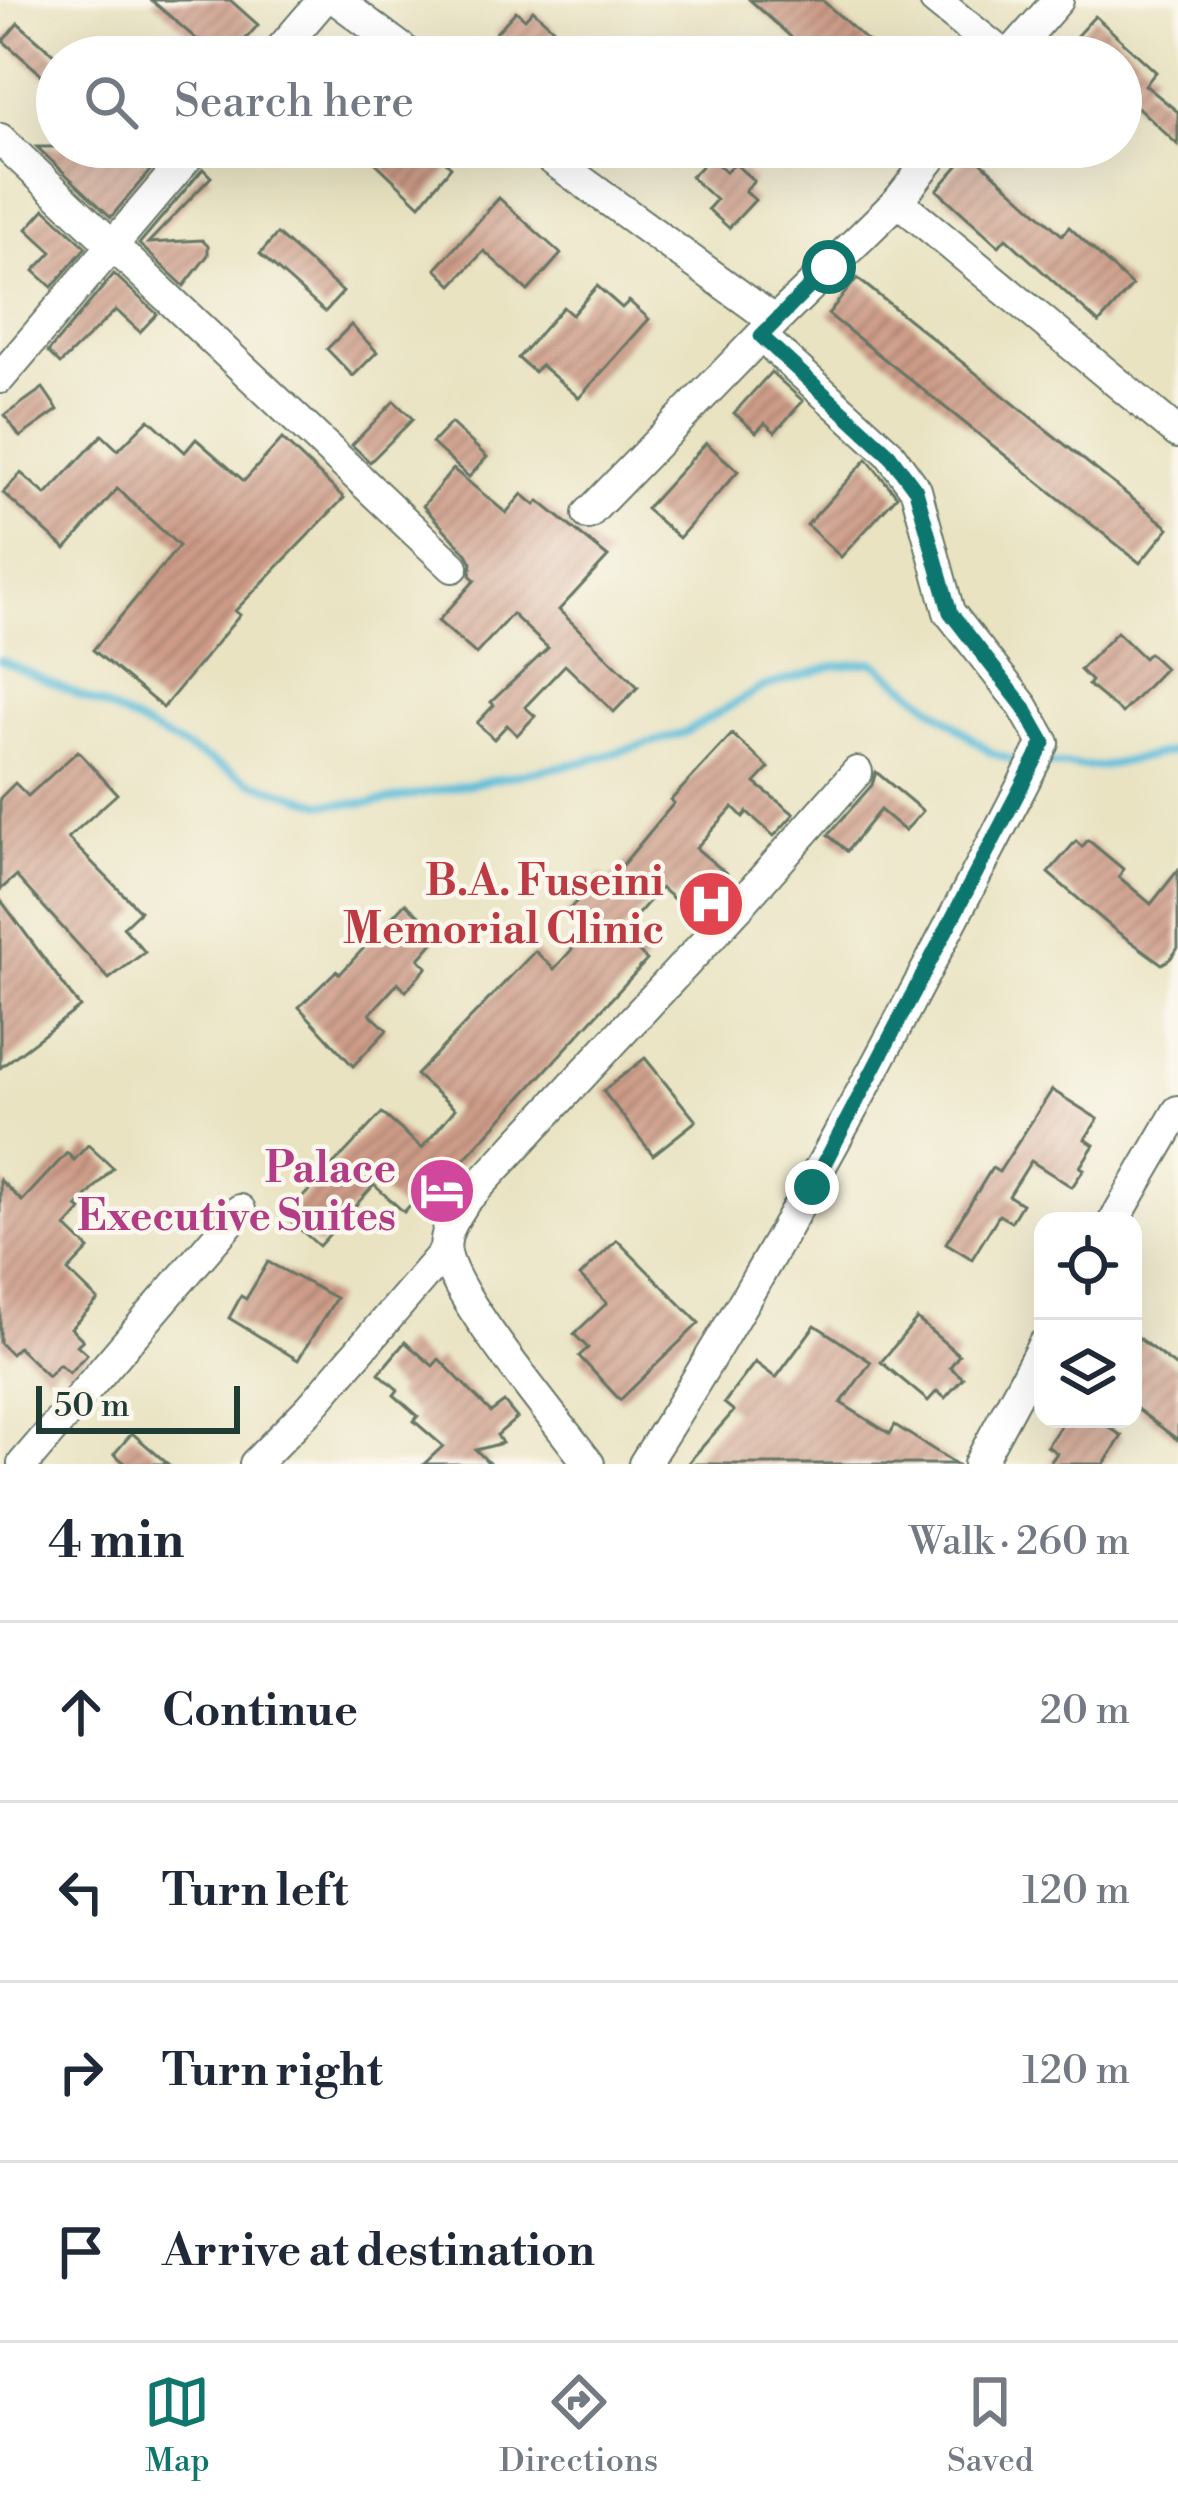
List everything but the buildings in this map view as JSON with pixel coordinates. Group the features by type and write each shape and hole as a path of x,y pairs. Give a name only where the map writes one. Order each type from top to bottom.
{"street":[{"path":"292,36 323,0"},
{"path":"337,0 385,36"},
{"path":"934,0 980,36"},
{"path":"1026,36 1058,0"},
{"path":"0,139 453,567"},
{"path":"0,378 178,168"},
{"path":"562,168 768,328 889,454 916,490 950,612 1023,706 1044,743 812,1187 644,1464"},
{"path":"588,514 898,201 924,168"},
{"path":"898,201 1178,433"},
{"path":"255,1464 310,1408 445,1251 449,1228 465,1201 857,772"},
{"path":"1119,1212 1178,1112"},
{"path":"23,1464 240,1210"},
{"path":"445,1251 462,1292 589,1464"},
{"path":"979,1464 1034,1362"}],"waterway":[{"path":"0,660 106,707 254,783 322,804 373,803 583,762 684,733 763,687 834,666 874,662 991,753 1026,764"},
{"path":"1041,764 1099,767 1178,750"}],"place":[{"name":"B.A. Fuseini Memorial Clinic","path":"711,904"},
{"name":"Palace Executive Suites","path":"442,1191"}],"route":[{"path":"812,1187 1044,743 1023,706 950,612 916,490 889,454 761,336 829,267"}]}
